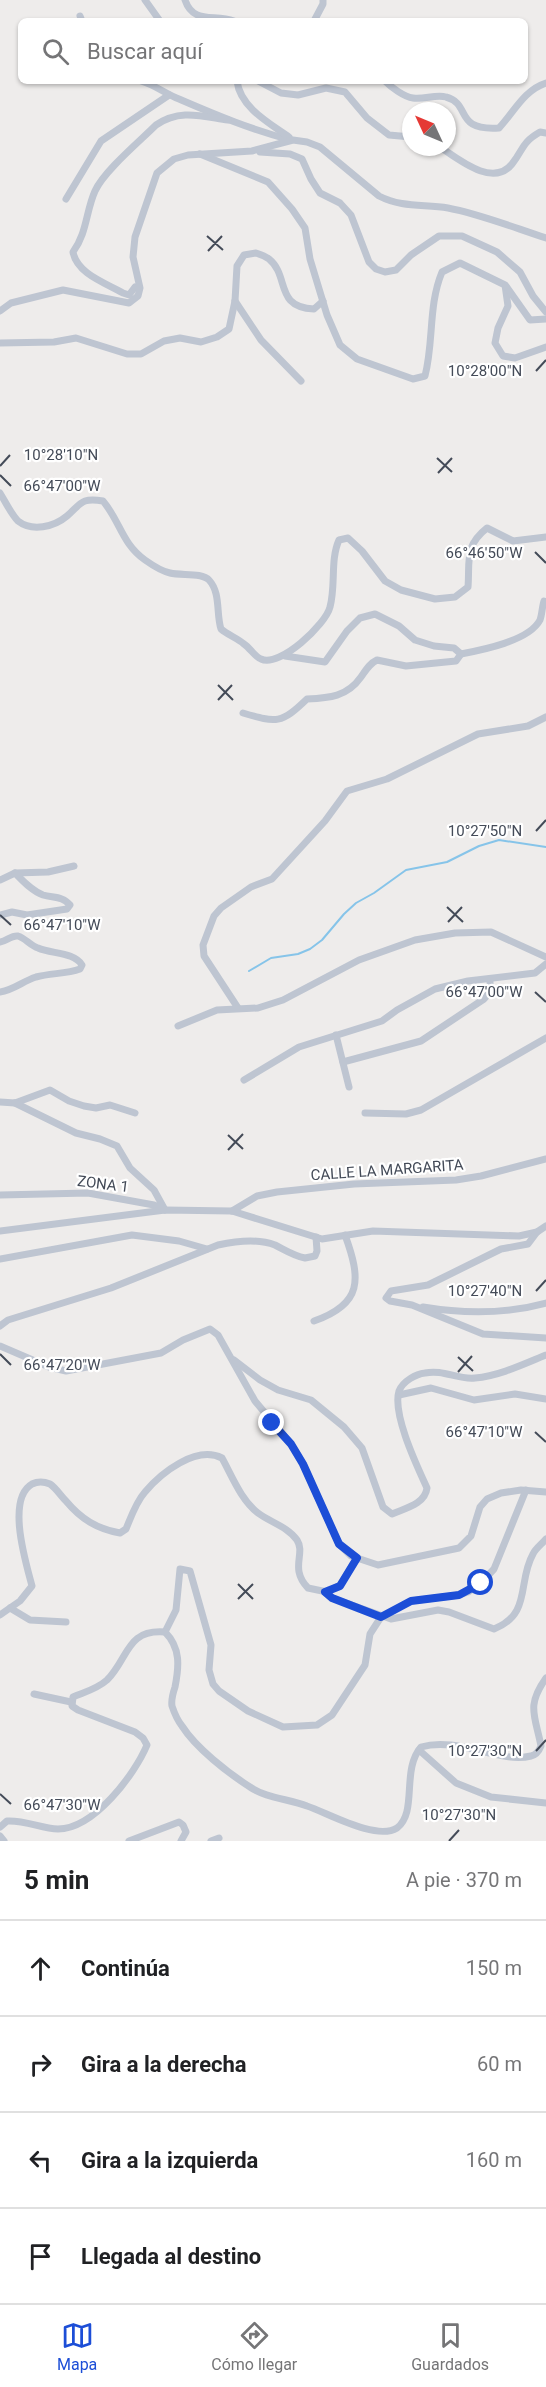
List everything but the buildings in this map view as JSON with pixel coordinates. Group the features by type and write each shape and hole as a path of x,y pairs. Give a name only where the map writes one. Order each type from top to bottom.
{"street":[{"path":"145,0 158,18"},
{"path":"185,0 188,10 193,14 221,18"},
{"path":"316,18 323,0"},
{"path":"389,84 411,98 445,96 457,103 474,127 487,129 499,128 528,93 536,86 546,83"},
{"path":"152,84 169,94 262,133 321,147 379,196 391,202 447,208 546,238"},
{"path":"238,84 240,96 263,118 293,140"},
{"path":"264,84 281,93 298,95 326,88 345,92 367,118 388,135 402,136"},
{"path":"66,199 101,141 169,94"},
{"path":"135,287 129,295 123,293 82,269 75,261 73,252 81,242 95,191 103,179 163,120 176,114 228,120"},
{"path":"455,156 481,171 500,173 511,165 526,140 540,132 546,133"},
{"path":"252,151 293,140"},
{"path":"0,311 11,303 63,290 129,303 138,296 140,288 140,278 133,257 135,237 157,173 174,159 199,154 252,151 290,154 302,159 311,180 320,193 340,203 351,215 369,262 376,269 385,272 396,270 411,255 440,236 462,236 496,252 520,272 533,296 546,312"},
{"path":"199,154 268,182 292,209 305,228 310,259 340,345 357,359 413,379 425,376 430,359 434,290 442,272 460,263 505,285 516,297 530,320 546,319"},
{"path":"0,343 54,342 76,338 127,354 141,354 164,340 180,338 201,342 217,337 229,328 235,301 237,266 244,255 256,253 270,260 288,299 302,308 314,309 323,301"},
{"path":"505,285 508,306 498,328 495,343 503,356 515,358 546,347"},
{"path":"235,301 261,340 301,381"},
{"path":"0,493 18,520 32,528 49,526 66,516 77,504 90,498 103,501 113,513 123,538 144,559 166,572 184,576 199,574 209,580 216,595 221,629 243,643 261,660 271,661 285,656 312,632 330,610 335,573 334,551 339,540 348,538 355,544 385,581 402,590 435,599 455,597 468,587 469,549 477,536 487,528 513,541 546,537"},
{"path":"460,654 494,648 514,640 540,619 544,601"},
{"path":"285,656 325,662 347,631 360,618 375,614 399,626 415,640 434,646 454,648 460,654"},
{"path":"243,713 269,721 288,717 307,699 326,698 346,693 359,680 370,663 377,660 406,666 456,661 460,654"},
{"path":"238,1008 204,956 202,945 214,916 221,908 251,886 272,879 325,821 348,790 387,779 478,734 528,726 546,717"},
{"path":"0,880 15,873 48,872 74,866"},
{"path":"0,915 12,912 27,915 67,909 70,905 60,898 42,894 28,886 15,873"},
{"path":"178,1026 217,1010 258,1008 283,1000 359,960 415,940 455,933 491,932 546,957"},
{"path":"0,942 19,936 37,948 79,960 81,965 80,969 72,972 33,978 8,991 0,992"},
{"path":"244,1080 299,1047 382,1021 435,989 468,981 535,973 546,964"},
{"path":"343,1062 421,1041 484,999 490,992 490,979"},
{"path":"336,1035 350,1087"},
{"path":"365,1113 406,1114 421,1110 546,1038"},
{"path":"15,1103 50,1090 69,1101 84,1106 96,1108 110,1105 135,1113"},
{"path":"0,1102 15,1103 76,1133 117,1146 130,1168 154,1190 165,1210"},
{"name":"CALLE LA MARGARITA","path":"232,1211 257,1196 277,1192 354,1184 456,1180 546,1159"},
{"name":"ZONA 1","path":"0,1195 88,1193 154,1205 165,1210"},
{"path":"0,1231 165,1210 232,1211 322,1239 374,1231 519,1236 537,1232"},
{"path":"546,1226 537,1232 528,1244 501,1249 435,1282 391,1291 386,1298 390,1301 451,1312 517,1311 546,1303"},
{"path":"0,1259 132,1235 179,1241 207,1249"},
{"path":"314,1321 328,1316 345,1305 353,1293 356,1277 354,1259 345,1235"},
{"path":"0,1326 8,1320 111,1288 207,1249 232,1242 256,1241 272,1244 305,1258 315,1256 316,1237"},
{"path":"412,1305 483,1334 546,1338"},
{"path":"0,1346 49,1367 66,1371 161,1353 183,1340 210,1329 218,1335 255,1401 291,1444 303,1464 339,1544 357,1558 378,1565 459,1548 471,1536 480,1507 487,1499 501,1492 526,1490 546,1492"},
{"path":"232,1358 260,1380 278,1390 311,1400 344,1427 362,1448 383,1507 393,1514 422,1501 427,1488 408,1444 400,1416 399,1395 403,1385 412,1377 439,1371 474,1378 502,1372 546,1355"},
{"path":"399,1395 431,1388 474,1400 515,1394 546,1399"},
{"path":"0,1615 20,1602 32,1586 20,1536 20,1502 29,1486 42,1481 52,1485 79,1516 106,1531 120,1533 126,1529 144,1492 163,1473 194,1457 206,1455 216,1455 222,1458 247,1503 297,1540 299,1546 298,1572 308,1588 325,1592 332,1598 392,1620 438,1610 450,1612 494,1629 504,1625 513,1617 520,1604 529,1564 534,1552 546,1539"},
{"path":"165,1632 176,1610 180,1569 190,1571 211,1646 209,1670 213,1684 219,1691 248,1711 283,1727 317,1725 332,1715 365,1665 370,1634 381,1617 411,1601 459,1595 481,1583 494,1569 526,1490"},
{"path":"325,1592 340,1586 357,1558"},
{"path":"10,1608 30,1620 66,1622"},
{"path":"71,1702 73,1697 97,1688 108,1678 131,1644 137,1639 150,1631 165,1632 179,1652 172,1706 181,1726 192,1740 258,1792 309,1807 360,1829 385,1833 400,1826 405,1816 410,1770 419,1750 428,1745 443,1744 509,1756 531,1756 537,1753 541,1746 533,1706 534,1695 546,1678"},
{"path":"34,1694 71,1702"},
{"path":"0,1827 8,1821 22,1821 58,1829 74,1826 90,1818 113,1797 143,1755 147,1744 135,1732 78,1710 72,1706 71,1702"},
{"path":"419,1750 456,1783 491,1797 546,1803"},
{"path":"129,1841 179,1822 186,1832 181,1841"},
{"path":"0,1836 4,1841"},
{"path":"211,1841 219,1838"}],"waterway":[{"path":"249,971 271,958 298,954 310,949 322,940 356,903 406,870 447,862 479,846 499,840 546,847"}],"route":[{"path":"272,1423 291,1444 303,1464 339,1544 351,1556 357,1558 340,1586 325,1592 332,1598 381,1617 411,1601 459,1595 481,1583"}]}
